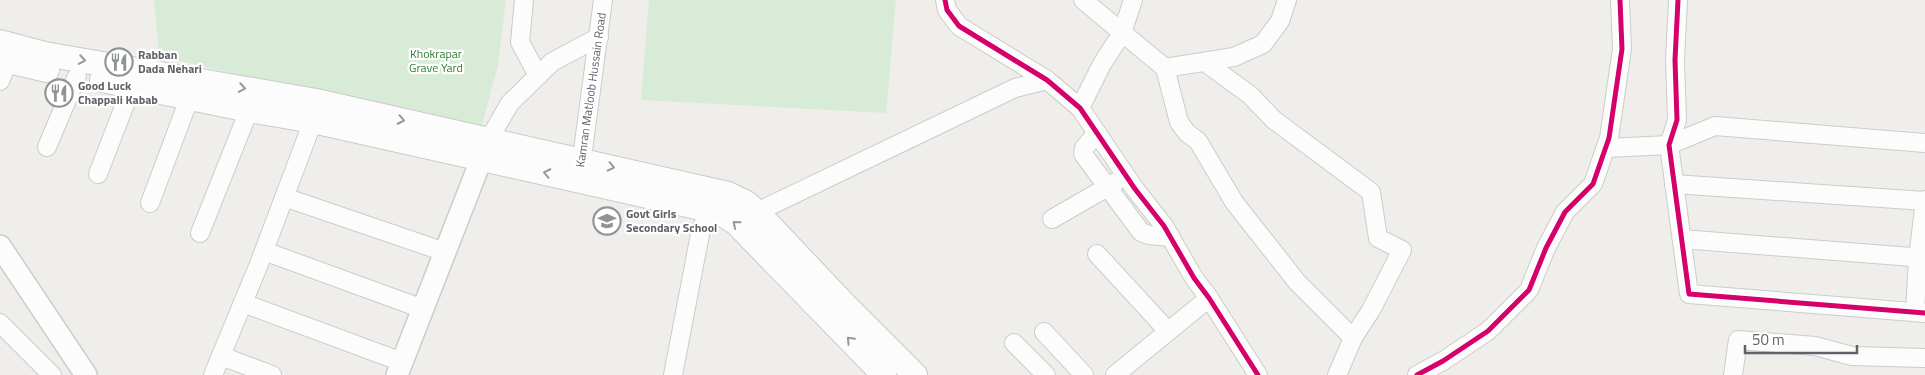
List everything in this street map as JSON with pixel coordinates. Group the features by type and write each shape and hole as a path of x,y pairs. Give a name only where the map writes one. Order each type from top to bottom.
{"main road":[{"path":"2,61 45,54 316,101 485,149"},
{"path":"2,61 189,99 485,149 581,170 728,194 744,202 757,212 881,362"},
{"path":"581,170 727,217 736,223 881,362 915,375"}],"street":[{"path":"524,0 520,42 538,76"},
{"name":"Kamran Matloob Hussain Road","path":"581,170 603,0"},
{"path":"945,0 947,10 959,26 1048,80 1080,108 1126,176 1164,226 1194,278 1209,298 1258,375"},
{"path":"1083,0 1165,68 1179,122 1187,133 1198,141 1234,202 1297,282 1353,338"},
{"path":"1080,108 1102,64 1122,33 1133,0"},
{"path":"1165,68 1206,63 1234,57 1264,44 1280,21 1287,0"},
{"path":"1417,375 1443,361 1488,331 1529,290 1546,248 1565,212 1593,184 1609,138 1622,49 1620,0"},
{"path":"1674,184 1925,200 1920,312 1689,294 1682,239 1674,184 1669,146 1678,120 1675,60 1678,0"},
{"path":"243,303 400,368 485,149 510,103 552,62 599,37"},
{"path":"1206,63 1250,95 1274,120 1371,192 1378,238 1402,250 1371,310 1353,338 1337,375"},
{"path":"47,147 77,76"},
{"path":"757,212 1015,88 1048,80"},
{"path":"98,174 132,86"},
{"path":"150,202 189,99"},
{"path":"200,233 250,110"},
{"path":"213,375 264,251 314,121"},
{"path":"1606,148 1669,146 1715,126 1925,143"},
{"path":"1097,133 1084,148 1083,154 1141,232 1149,235 1170,237"},
{"path":"1052,219 1126,176"},
{"path":"284,197 445,252"},
{"path":"673,375 701,230 710,210"},
{"path":"1682,239 1921,258"},
{"path":"0,246 80,372"},
{"path":"264,251 423,309"},
{"path":"1096,254 1167,330"},
{"path":"1115,375 1167,330 1209,298"},
{"path":"0,323 52,375"},
{"path":"1044,332 1084,375"},
{"path":"1733,375 1738,340 1815,346 1852,356 1925,358"},
{"path":"1014,342 1046,375"},
{"path":"221,356 272,375"}],"green space":[{"name":"Khokrapar Grave Yard","path":"154,0 506,0 498,65 480,133 159,56"},
{"path":"649,0 896,0 886,113 641,100"}],"cycle path":[{"path":"945,0 947,10 959,26 1047,80 1080,108 1135,189 1164,226 1194,278 1209,298 1258,375"},
{"path":"1417,375 1443,361 1488,331 1529,290 1546,248 1565,212 1593,184 1609,138 1622,49 1620,0"},
{"path":"1678,0 1675,60 1677,120 1669,145 1689,294 1925,313"}],"place":[{"name":"Rabban Dada Nehari","path":"119,62"},
{"name":"Good Luck Chappali Kabab","path":"59,93"},
{"name":"Govt Girls Secondary School","path":"607,221"}]}
